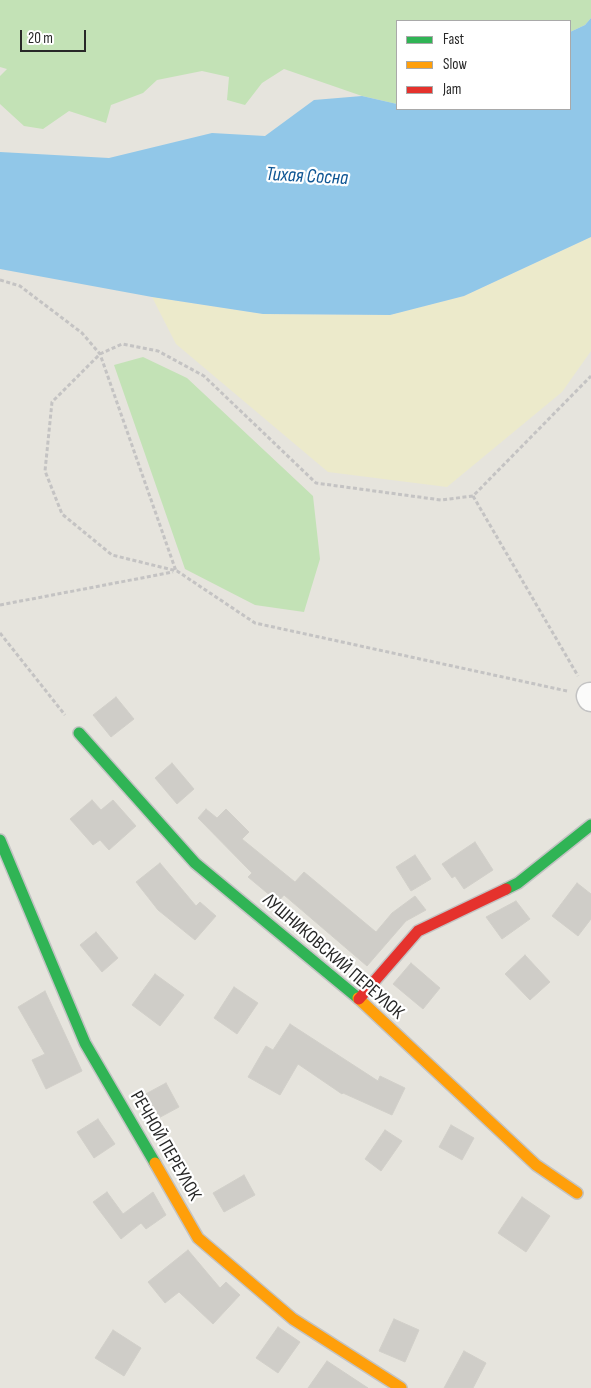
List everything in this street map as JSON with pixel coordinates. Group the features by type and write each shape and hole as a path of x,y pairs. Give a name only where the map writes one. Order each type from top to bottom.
{"street":[{"name":"ЛУШНИКОВСКИЙ ПЕРЕУЛОК","path":"80,733 195,863 359,999 536,1165 577,1193"},
{"path":"359,999 418,931 518,883 591,825"},
{"name":"РЕЧНОЙ ПЕРЕУЛОК","path":"0,840 85,1042 198,1238 292,1319 401,1388"}],"path":[{"path":"0,280 20,286 82,333 100,354 176,572"},
{"path":"590,697 255,623 176,572 112,554 62,514 45,471 52,402 100,354 122,344 158,351 204,376 316,483 441,500 473,496 591,376"},
{"path":"473,496 590,697"},
{"path":"0,605 176,572"},
{"path":"0,634 80,733"}],"green space":[{"path":"0,0 591,0 591,18 585,25 571,32 571,20 396,20 396,104 362,96 284,69 262,83 245,105 227,100 229,77 202,71 157,80 143,93 111,105 106,123 69,111 43,129 24,126 0,104 0,76 7,69 0,67"},
{"path":"143,357 187,378 313,496 320,559 304,612 255,605 185,569 114,365"}],"sand":[{"path":"591,237 591,351 562,392 447,487 328,472 176,344 152,297 263,314 390,315 464,296"}],"water":[{"name":"Тихая Сосна","path":"591,18 591,237 464,296 390,315 263,314 152,297 0,269 0,152 109,158 212,133 265,136 314,100 362,96 396,104 396,110 571,110 571,32 585,25"}],"building":[{"path":"116,697 134,719 111,737 93,715"},
{"path":"172,763 194,789 177,804 155,778"},
{"path":"92,800 101,810 113,800 136,826 109,850 100,840 93,845 70,819"},
{"path":"206,809 217,818 226,809 249,832 242,839 295,882 304,872 376,932 392,913 415,896 426,910 406,921 367,966 284,895 278,902 248,877 252,873 198,818"},
{"path":"475,842 493,870 464,889 455,876 452,878 442,864"},
{"path":"415,855 431,879 411,891 396,867"},
{"path":"160,863 196,906 200,902 216,916 195,940 158,910 136,882"},
{"path":"577,883 591,894 591,919 578,936 552,916"},
{"path":"516,901 530,919 502,939 486,917"},
{"path":"96,932 118,958 102,972 80,945"},
{"path":"525,955 550,982 530,1000 505,974"},
{"path":"411,963 440,988 423,1009 393,984"},
{"path":"155,974 184,995 160,1026 132,1005"},
{"path":"234,987 258,1003 237,1034 214,1018"},
{"path":"45,991 82,1071 46,1089 32,1060 45,1054 18,1007"},
{"path":"290,1024 378,1081 380,1076 405,1088 392,1115 342,1094 298,1064 280,1095 248,1077 266,1046 273,1050"},
{"path":"166,1083 179,1107 153,1121 140,1097"},
{"path":"98,1119 115,1144 94,1158 77,1132"},
{"path":"451,1125 474,1138 462,1160 439,1147"},
{"path":"385,1130 402,1141 381,1171 365,1159"},
{"path":"244,1175 255,1195 224,1212 213,1193"},
{"path":"107,1192 123,1214 153,1192 166,1215 146,1229 141,1223 121,1239 93,1202"},
{"path":"522,1197 550,1216 526,1252 498,1233"},
{"path":"188,1250 220,1288 226,1282 240,1295 213,1324 179,1292 165,1303 148,1282"},
{"path":"394,1319 419,1330 405,1362 379,1351"},
{"path":"278,1327 300,1342 278,1373 256,1358"},
{"path":"113,1330 141,1348 124,1376 95,1358"},
{"path":"464,1351 486,1363 473,1388 444,1388"},
{"path":"327,1361 368,1388 308,1388"}],"traffic: fast":[{"path":"79,733 195,863 358,998"},
{"path":"506,889 518,883 591,825"},
{"path":"0,840 85,1043 155,1163"}],"traffic: slow":[{"path":"358,998 536,1165 577,1193"},
{"path":"155,1163 198,1238 293,1319 401,1388"}],"traffic: jam":[{"path":"359,999 418,931 506,889"}]}
